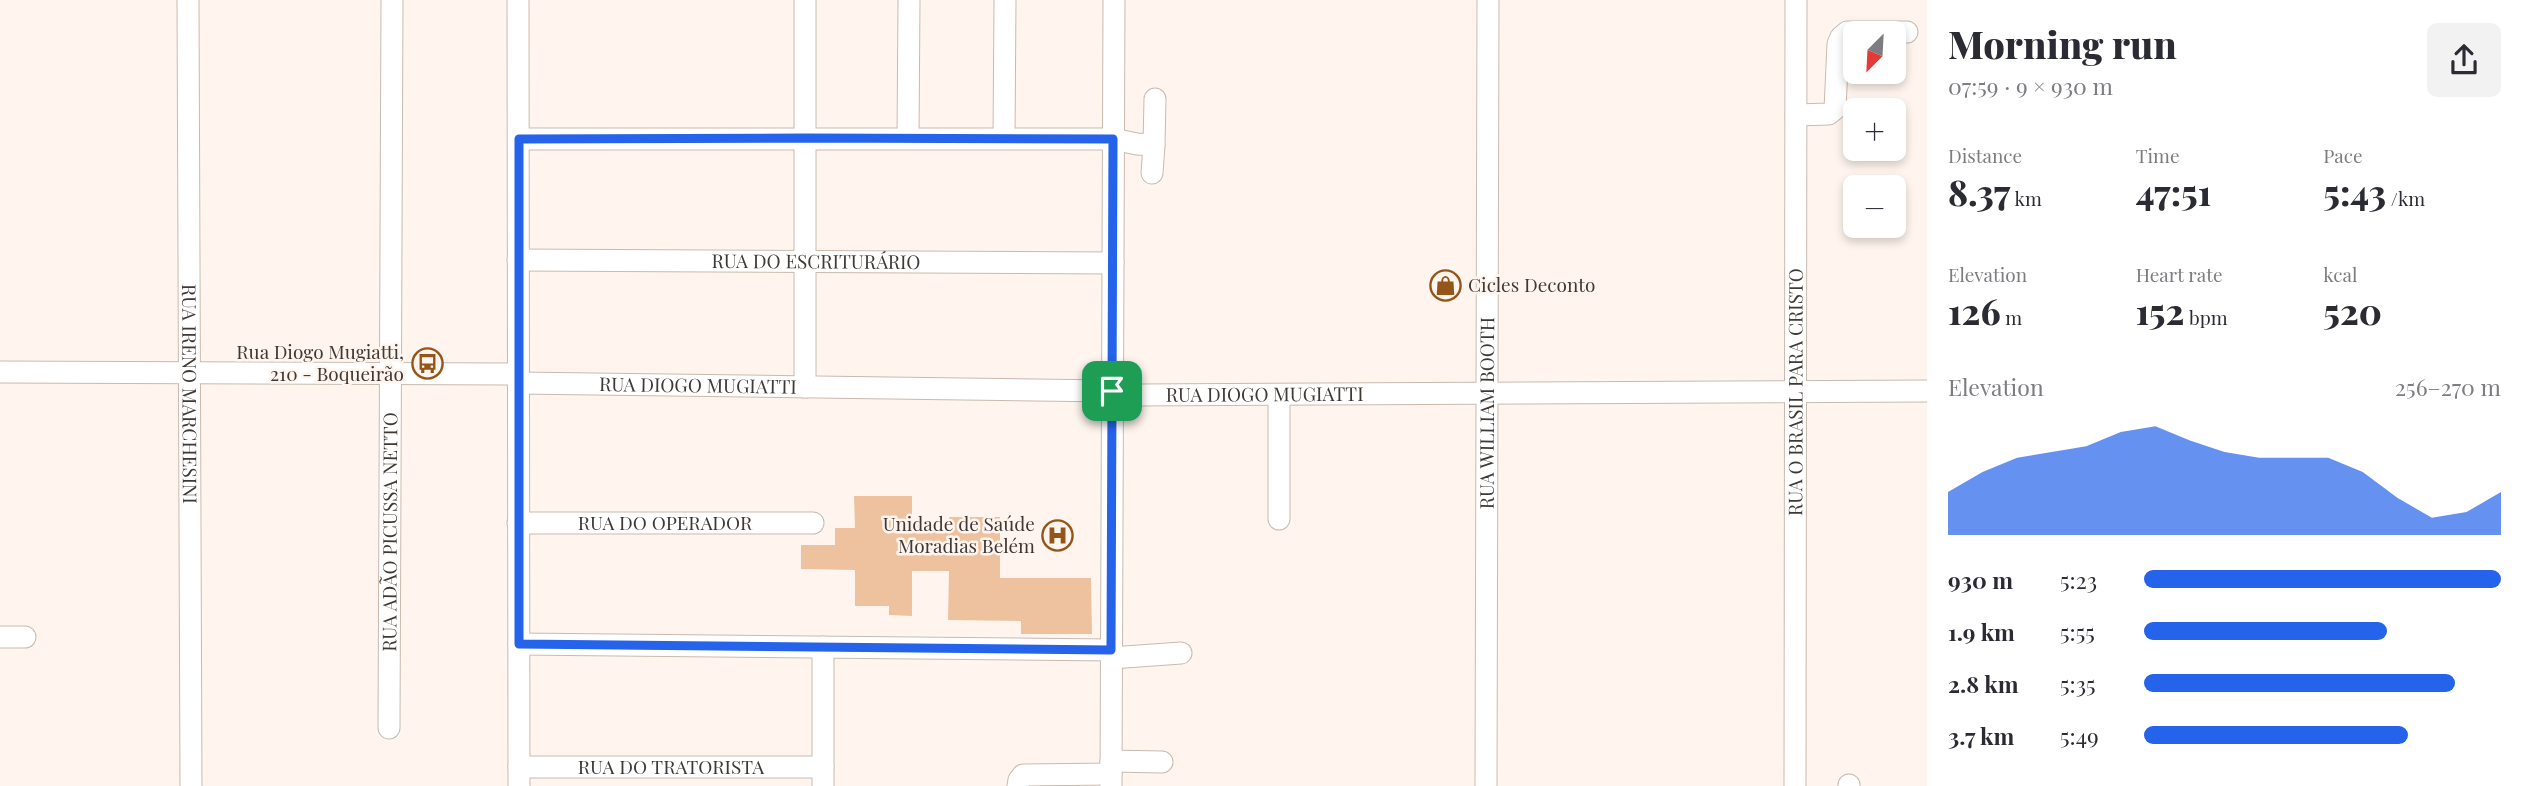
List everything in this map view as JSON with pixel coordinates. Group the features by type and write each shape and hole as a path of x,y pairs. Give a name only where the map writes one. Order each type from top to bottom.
{"street":[{"name":"RUA IRENO MARCHESINI","path":"188,0 191,786"},
{"name":"RUA ADÃO PICUSSA NETTO","path":"389,728 392,0"},
{"path":"518,0 519,777"},
{"path":"805,0 805,387"},
{"path":"908,138 909,0"},
{"path":"1004,138 1005,0"},
{"path":"1111,774 1114,0"},
{"name":"RUA WILLIAM BOOTH","path":"1486,786 1488,0"},
{"name":"RUA O BRASIL PARA CRISTO","path":"1795,786 1796,0"},
{"path":"1796,115 1829,114 1835,109 1838,44 1846,32 1907,32"},
{"path":"1152,173 1155,99"},
{"path":"519,139 1113,139 1154,145"},
{"name":"RUA DO ESCRITURÁRIO","path":"518,260 1113,263"},
{"name":"RUA DIOGO MUGIATTI","path":"0,372 392,373 805,387 1112,391 1140,396 1927,391"},
{"path":"1279,395 1279,519"},
{"name":"RUA DO OPERADOR","path":"518,523 813,523"},
{"path":"0,637 25,637"},
{"path":"519,644 1181,653"},
{"path":"823,647 823,776"},
{"path":"1018,786 1023,775 1111,774 1162,762"},
{"name":"RUA DO TRATORISTA","path":"519,777 823,776"}],"building":[{"path":"854,496 912,496 912,526 949,525 949,517 1000,517 1000,578 1091,578 1092,634 1021,634 1021,621 948,620 949,571 912,571 912,616 889,615 889,606 855,606 855,570 801,569 801,545 835,545 835,528 855,528"}],"place":[{"name":"Cicles Deconto","path":"1445,285"},
{"name":"Rua Diogo Mugiatti, 210 - Boqueirão","path":"427,363"},
{"name":"Unidade de Saúde Moradias Belém","path":"1058,535"}],"route":[{"path":"519,139 1113,139 1112,391 1111,650 519,644 519,139"}]}
